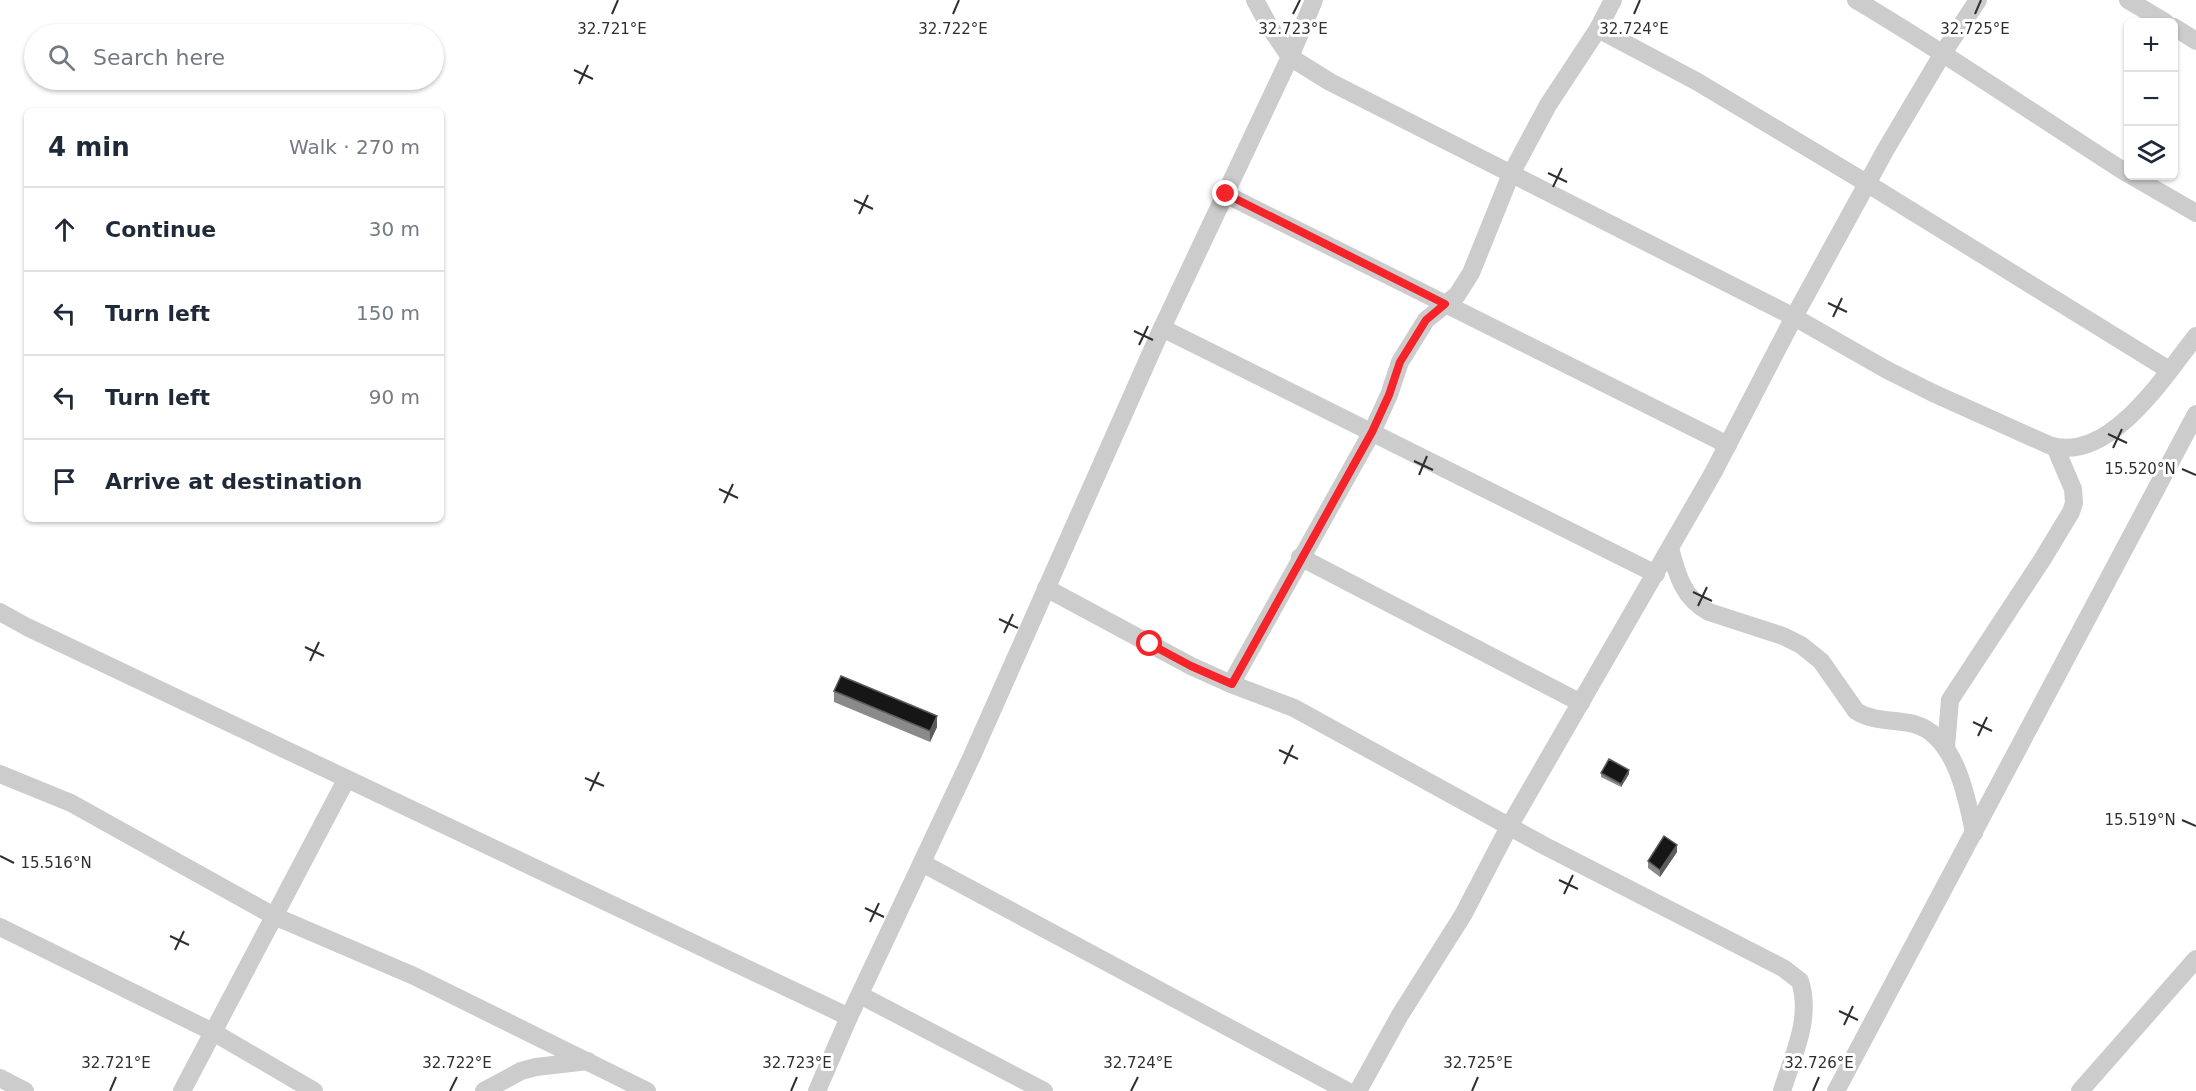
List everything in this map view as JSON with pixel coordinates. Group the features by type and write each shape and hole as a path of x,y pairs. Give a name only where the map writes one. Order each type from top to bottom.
{"street":[{"path":"1255,0 1290,57 1330,82 1794,317 1924,388 2055,447 2067,448 2091,443 2121,426 2150,395 2196,336"},
{"path":"817,1091 1162,328 1290,57 1314,0"},
{"path":"1232,684 1300,557 1372,432 1389,395 1400,362 1426,320 1457,295 1471,273 1511,174 1548,105 1598,29 1613,0"},
{"path":"1856,0 1943,53 2028,111 2124,171"},
{"path":"1358,1091 1400,1015 1463,915 1510,825 1656,574 1868,184 1943,53 1978,0"},
{"path":"2128,0 2158,18"},
{"path":"1598,29 1696,81 2169,370"},
{"path":"2178,30 2196,41"},
{"path":"2139,180 2196,213"},
{"path":"1226,194 1728,445"},
{"path":"1162,328 1656,574"},
{"path":"1836,1091 2196,414"},
{"path":"1946,747 1950,700 2042,560 2073,507 2075,496 2073,489 2055,447"},
{"path":"1670,548 1680,583 1689,598 1700,607 1708,612 1783,636 1801,645 1821,661 1856,711 1871,718 1926,728 1936,735 1946,747 1966,797 1974,832"},
{"path":"1300,557 1581,703"},
{"path":"1046,588 1191,666 1294,708 1612,881 1784,968 1800,981 1804,993 1804,1020 1782,1091"},
{"path":"0,612 346,780 849,1017"},
{"path":"0,774 71,803 274,916 414,975 647,1091"},
{"path":"182,1091 346,780"},
{"path":"922,863 1347,1091"},
{"path":"0,927 213,1032 314,1091"},
{"path":"2080,1091 2196,959"},
{"path":"860,995 1044,1091"},
{"path":"484,1091 521,1071 588,1061"},
{"path":"0,1078 25,1091"}],"building":[{"path":"841,676 937,716 930,731 834,691"},
{"path":"1609,759 1629,770 1621,784 1601,773"},
{"path":"1664,836 1677,845 1660,870 1648,861"}],"route":[{"path":"1150,644 1232,684 1300,557 1372,432 1389,395 1400,362 1426,320 1445,304 1226,194"}]}
